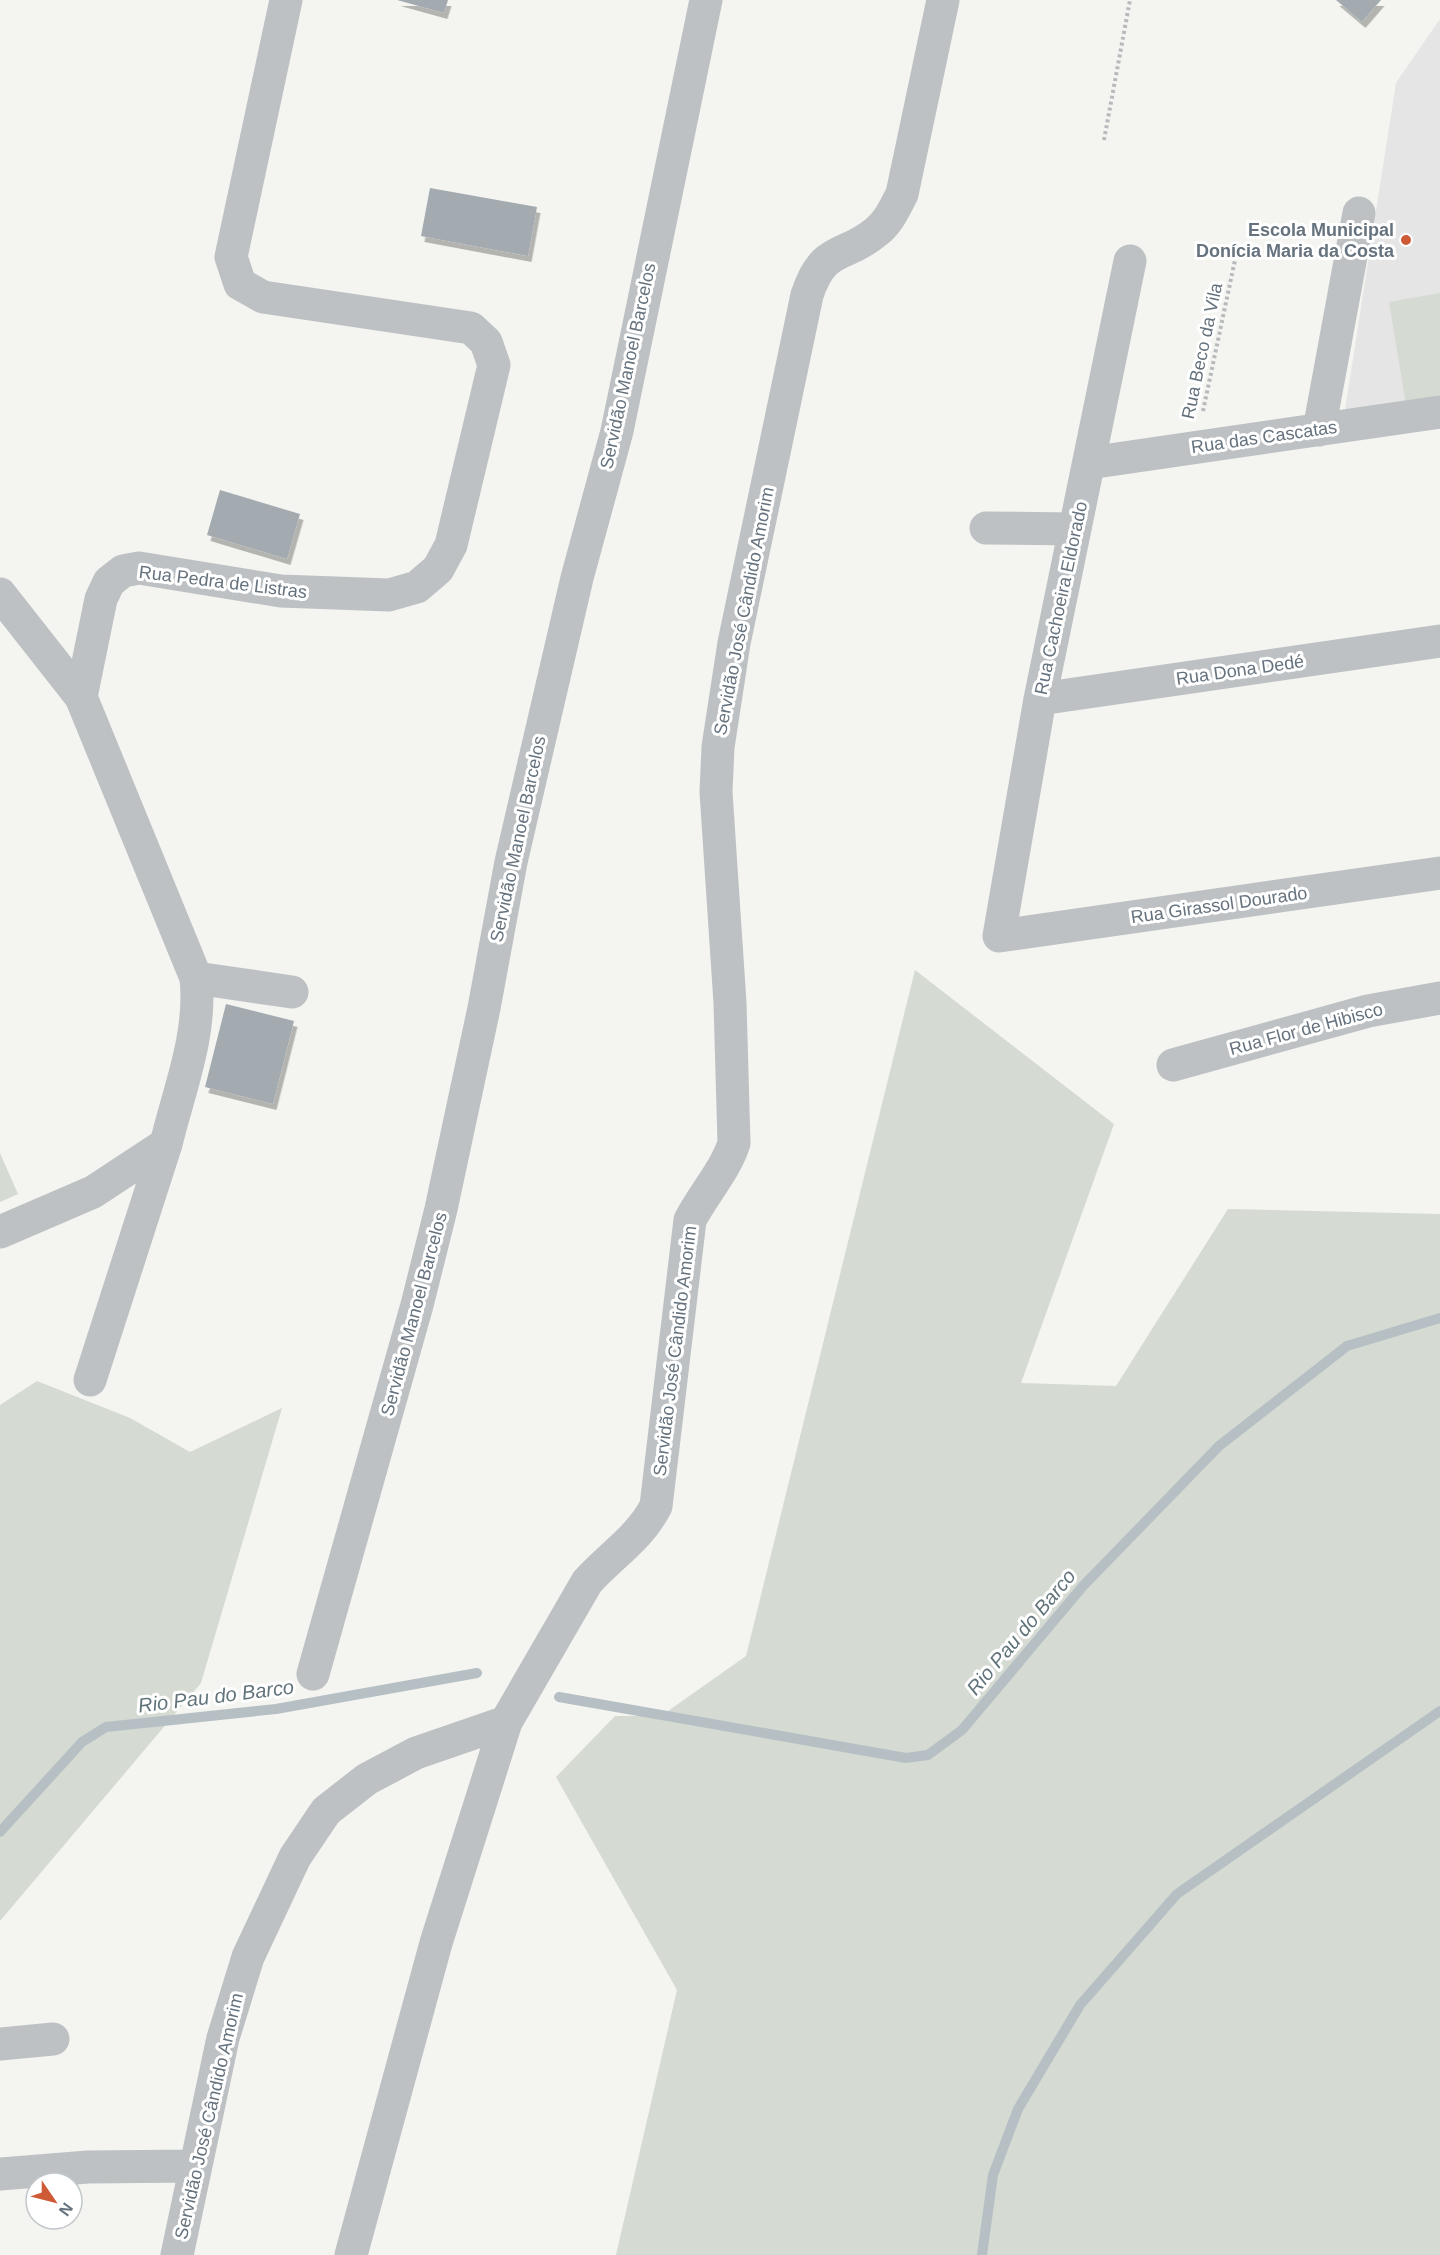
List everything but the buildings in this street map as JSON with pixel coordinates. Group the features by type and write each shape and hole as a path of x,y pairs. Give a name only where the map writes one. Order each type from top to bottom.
{"street":[{"name":"Rua Pedra de Listras","path":"81,697 101,599 109,582 123,571 139,568 304,594 389,595 417,587 438,569 451,545 494,365 486,342 471,328 263,297 240,284 231,257 286,0"},
{"name":"Servidão Manoel Barcelos","path":"314,1674 414,1316 441,1209 482,1019 511,862 577,578 617,430 706,0"},
{"name":"Servidão José Cândido Amorim","path":"177,2255 223,2038 248,1957 296,1857 326,1811 368,1779 416,1753 506,1722 587,1582 600,1567 634,1540 647,1524 656,1506 690,1220 699,1201 729,1160 734,1143 730,1003 716,792 720,736 734,643 807,295 813,277 823,264 876,233 891,215 902,194 943,0"},
{"path":"1319,430 1359,213"},
{"name":"Rua Cachoeira Eldorado","path":"999,936 1040,699 1130,261"},
{"name":"Rua das Cascatas","path":"1089,463 1440,412"},
{"path":"986,528 1075,529"},
{"path":"0,594 81,697 196,978 199,1003 195,1032 166,1144 90,1380"},
{"name":"Rua Dona Dedé","path":"1040,699 1440,641"},
{"name":"Rua Girassol Dourado","path":"999,936 1440,873"},
{"path":"196,978 292,992"},
{"name":"Rua Flor de Hibisco","path":"1173,1065 1368,1011 1440,998"},
{"path":"0,1233 93,1192 166,1144"},
{"path":"351,2255 436,1943 506,1722"},
{"path":"0,2044 53,2039"},
{"path":"0,2174 88,2166 195,2166"}],"path":[{"path":"1104,140 1130,0"},
{"name":"Rua Beco da Vila","path":"1196,447 1235,260"}],"shaded area":[{"name":"Escola Municipal Donícia Maria da Costa","path":"1440,19 1440,397 1345,410 1396,83"},
{"path":"1440,293 1440,399 1406,405 1389,302"},
{"path":"915,970 1114,1124 1021,1383 1116,1386 1228,1209 1440,1214 1440,2255 616,2255 677,1990 556,1777 615,1716 661,1716 746,1656"},
{"path":"0,1153 18,1194 0,1202"},
{"path":"37,1381 130,1418 190,1452 282,1408 201,1683 0,1921 0,1405"}],"waterway":[{"name":"Rio Pau do Barco","path":"559,1697 906,1758 928,1755 962,1730 1083,1586 1219,1446 1347,1346 1440,1318"},
{"name":"Rio Pau do Barco","path":"0,1832 82,1742 106,1727 276,1709 477,1673"},
{"path":"982,2255 993,2175 1018,2109 1080,2005 1177,1894 1440,1711"}],"place":[{"name":"Escola Municipal Donícia Maria da Costa","path":"1406,240"}]}
